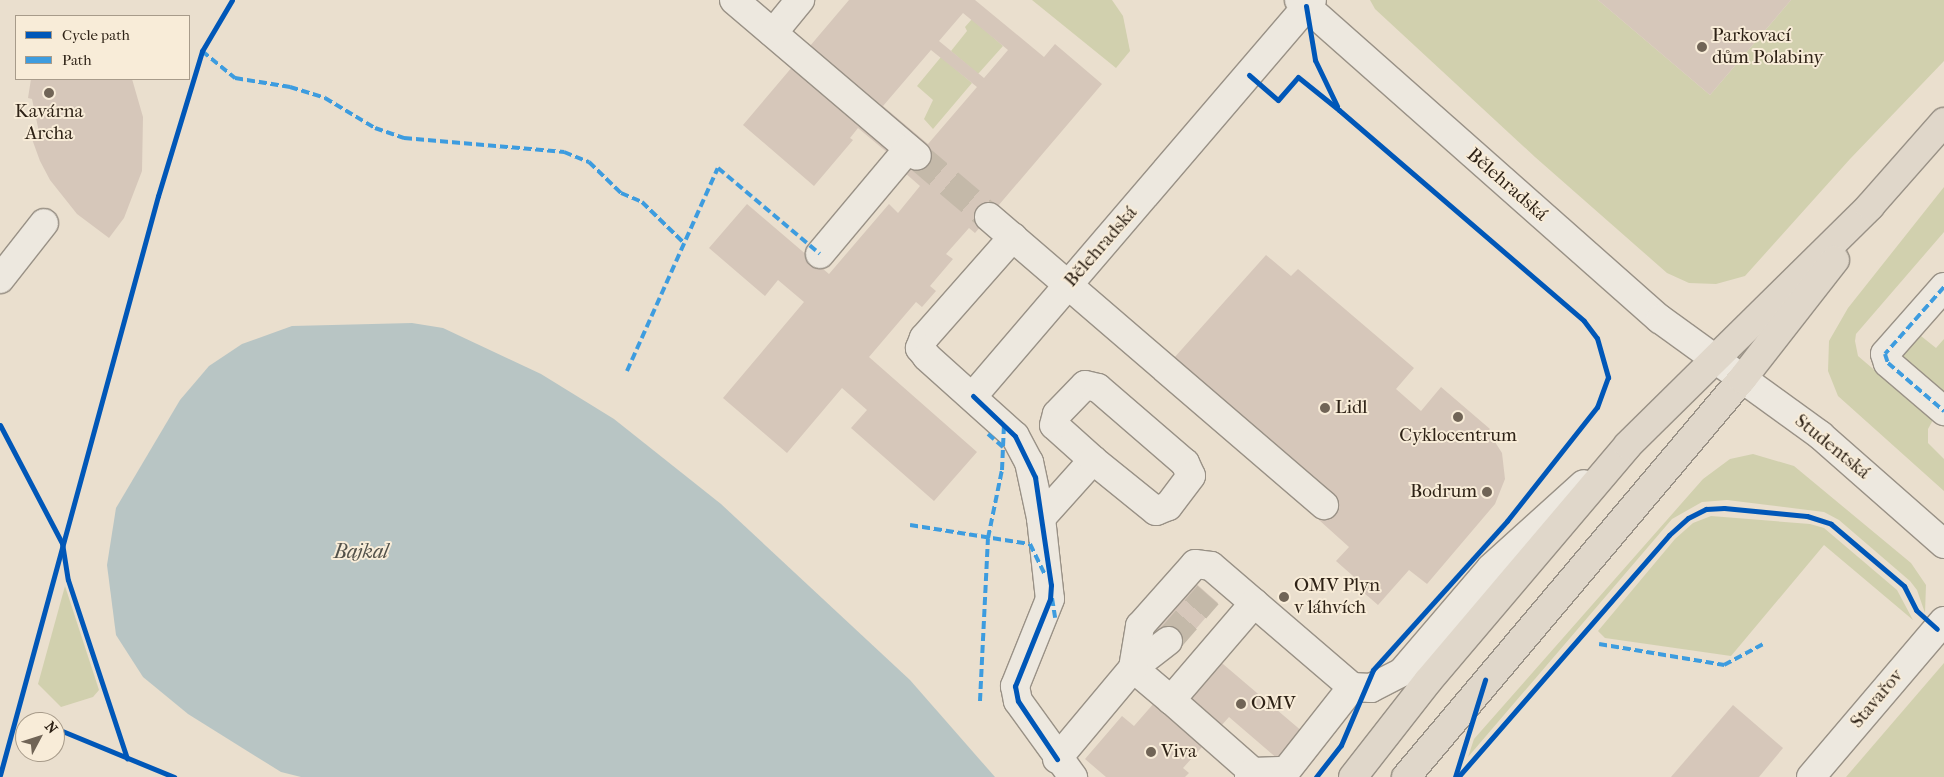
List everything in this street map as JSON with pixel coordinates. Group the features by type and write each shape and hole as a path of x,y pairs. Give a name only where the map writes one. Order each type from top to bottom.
{"main road":[{"path":"1353,777 1428,681 1628,445 1713,358 1849,227 1942,124"},
{"path":"1406,777 1742,379 1942,124"}],"street":[{"path":"734,0 913,153 820,254"},
{"path":"772,33 800,0"},
{"name":"Bělehradská","path":"973,396 1306,2 1625,290 1713,358"},
{"path":"989,217 1324,505"},
{"path":"0,279 44,223"},
{"path":"1013,238 921,345 924,354 1004,425 1023,448 1035,477 1050,599 1015,686 1018,702 1065,768 1133,668 1168,641"},
{"path":"1944,286 1885,354 1888,363 1944,411"},
{"name":"Studentská","path":"1713,358 1828,441 1944,544"},
{"path":"1085,385 1098,388 1185,463 1192,476 1168,506 1156,511 1093,460 1054,425 1057,414 1085,385"},
{"path":"1133,668 1140,626 1184,573 1195,564 1211,566 1216,586 1254,603 1352,687 1371,688 1402,672 1491,568 1628,445"},
{"path":"1041,518 1093,460"},
{"path":"1171,700 1254,603"},
{"name":"Stavařov","path":"1811,777 1944,621"},
{"path":"1133,668 1171,700 1251,774 1286,771 1352,687"}],"green space":[{"path":"1032,0 1112,0 1123,16 1130,51 1116,68"},
{"path":"1370,0 1598,0 1710,95 1791,0 1944,0 1944,61 1850,159 1745,276 1716,284 1689,283 1667,273 1535,157 1375,9"},
{"path":"972,19 1003,46 978,74 951,51 967,31 965,27"},
{"path":"941,57 972,83 933,129 924,119 933,100 917,86"},
{"path":"1944,187 1944,232 1856,334 1855,341 1858,356 1933,420 1928,429 1928,443 1944,459 1944,491 1838,396 1828,371 1829,341 1848,308"},
{"path":"1916,332 1936,348 1944,339 1944,399 1895,357"},
{"path":"1753,454 1794,466 1911,563 1926,585 1925,613 1917,590 1910,581 1839,520 1824,512 1727,500 1702,502 1672,519 1468,757 1474,739 1703,479 1730,459"},
{"path":"1711,516 1810,524 1824,528 1897,590 1913,620 1824,545 1731,656 1605,638 1598,631 1675,539 1693,523"},
{"path":"65,586 99,690 93,697 61,707 38,684"},
{"path":"1944,663 1944,777 1846,777"}],"water":[{"name":"Bajkal","path":"412,323 443,328 541,374 614,419 721,504 910,680 995,777 301,777 281,772 188,714 143,677 116,635 107,565 116,508 180,400 209,366 242,344 292,326"}],"building":[{"path":"849,0 975,0 1044,57 1055,44 1102,84 975,233 969,228 946,254 953,259 930,286 936,291 922,307 916,302 869,357 977,452 934,501 851,428 867,410 842,388 787,453 723,398 804,302 778,280 765,296 709,248 747,204 829,274 889,204 898,213 920,186 904,172 907,169 858,128 850,138 853,140 814,186 743,125","holes":["963,13 1008,50 984,78 939,41","931,50 977,87 928,144 883,106"]},
{"name":"Parkovací dům Polabiny","path":"1598,0 1791,0 1710,95"},
{"path":"31,80 132,80 143,117 142,171 124,218 109,238 77,214 50,180 40,161 32,139 40,137 32,99 28,98"},
{"name":"Lidl","path":"1266,255 1291,276 1298,269 1414,368 1396,389 1421,411 1441,387 1490,429 1488,431 1502,453 1505,479 1495,504 1427,584 1409,570 1378,605 1363,592 1361,583 1336,561 1349,547 1319,520 1333,504 1174,358"},
{"path":"1192,580 1218,603 1178,650 1151,628"},
{"path":"1203,647 1310,738 1286,766 1229,717 1183,768 1189,773 1185,777 1106,777 1085,759 1122,716 1134,726"},
{"path":"1733,705 1783,748 1759,777 1671,777"}],"tunnel":[{"path":"917,156 989,217"},
{"path":"1168,641 1208,595"}],"marked path":[{"path":"202,51 235,78 290,87 325,98 375,128 404,138 564,152 589,162 621,193 642,202 684,243"},
{"path":"627,371 718,168 820,254"},
{"path":"1944,287 1885,354 1888,363 1944,411"},
{"path":"980,701 988,538 1002,470 1004,425"},
{"path":"988,434 1004,448"},
{"path":"910,525 1030,544 1045,575"},
{"path":"1052,598 1055,618"},
{"path":"1599,644 1724,665 1763,644"}],"cycle path":[{"path":"0,775 158,196 202,51 232,0"},
{"path":"1306,6 1315,60 1337,106"},
{"path":"1249,75 1278,100 1298,77 1339,110 1584,321 1597,338 1608,377 1597,407 1507,521 1373,670 1341,745 1316,777"},
{"path":"973,396 1015,436 1035,477 1051,585 1050,599 1015,686 1018,701 1057,759"},
{"path":"0,425 62,543 68,580 127,758"},
{"path":"1458,777 1669,535 1688,518 1706,509 1724,508 1807,516 1831,524 1904,586 1916,610 1937,629"},
{"path":"1455,777 1485,680"},
{"path":"65,732 174,777"}],"place":[{"name":"Parkovací dům Polabiny","path":"1702,47"},
{"name":"Kavárna Archa","path":"49,93"},
{"name":"Lidl","path":"1325,408"},
{"name":"Cyklocentrum","path":"1458,417"},
{"name":"Bodrum","path":"1487,492"},
{"name":"OMV Plyn v láhvích","path":"1284,597"},
{"name":"OMV","path":"1241,704"},
{"name":"Viva","path":"1151,752"}]}
